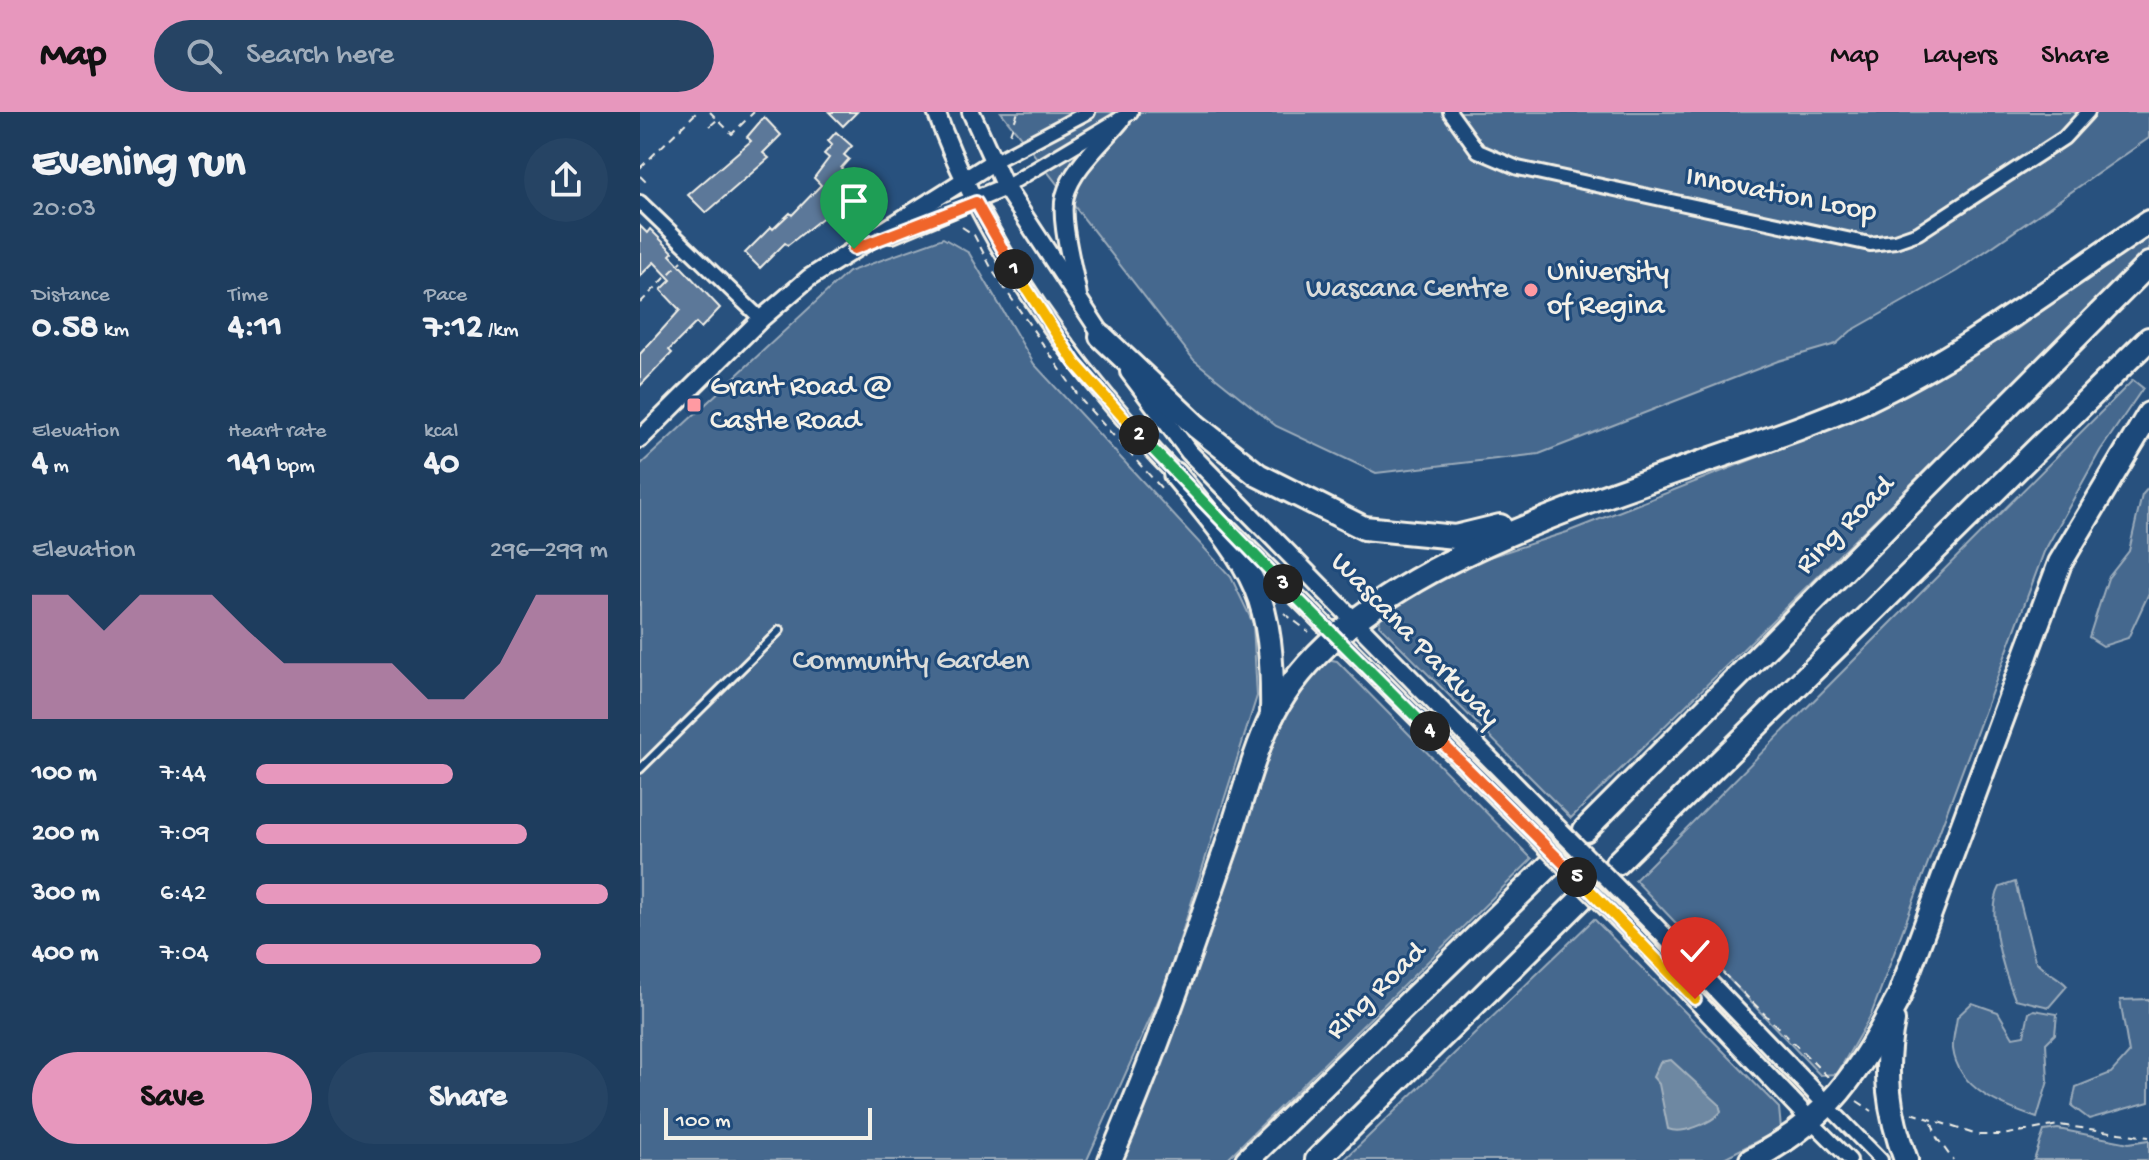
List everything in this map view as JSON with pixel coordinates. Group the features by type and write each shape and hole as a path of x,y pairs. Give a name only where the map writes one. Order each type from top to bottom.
{"highway":[{"path":"1110,1160 1146,1077 1272,716 1314,659 1336,639 1388,595 1468,551 1864,402 1949,354 2149,222"},
{"name":"Ring Road","path":"1585,830 2149,264"},
{"path":"1101,336 1196,426 1258,475 1364,528 1455,537 1583,507"},
{"path":"1617,863 2149,339"},
{"path":"1751,1160 1779,1145 1820,1114 1856,1073 1899,997 2060,563 2149,414"},
{"path":"1175,474 1241,555 1257,584 1271,638 1272,716"},
{"name":"Ring Road","path":"1247,1160 1549,866"},
{"path":"1317,1160 1581,899"},
{"path":"1899,997 1886,1075 1897,1136 1906,1160"}],"main road":[{"name":"Wascana Parkway","path":"936,112 976,202 1015,272 1075,363 1175,474 1336,639 1637,938 1820,1114"},
{"name":"Wascana Parkway","path":"971,112 1005,187 1080,305 1189,452 1652,923 1820,1114"},
{"path":"1080,305 1066,224 1065,196 1079,169 1126,116"},
{"path":"640,439 761,319 809,278 993,162"},
{"path":"854,249 976,202 1005,187"}],"street":[{"path":"993,162 1088,112"},
{"name":"Innovation Loop","path":"1450,112 1478,151 1518,168 1870,244 1895,241 1918,233 2064,138 2088,112"},
{"path":"1005,187 1126,116"},
{"path":"640,202 761,319"},
{"name":"Wascana Parkway","path":"1820,1114 1850,1160"},
{"name":"Wascana Parkway","path":"1820,1114 1881,1160"}],"lane":[{"path":"640,769 780,630"}],"path":[{"path":"640,168 697,112"},
{"path":"710,112 732,134 754,112"},
{"path":"1010,134 1018,112"},
{"path":"710,126 717,119"},
{"path":"640,176 649,185"},
{"path":"640,303 691,252"},
{"path":"1284,613 1311,633"},
{"path":"1708,958 1831,1079"},
{"path":"1853,1098 1880,1116"},
{"path":"1907,1111 1977,1135 2002,1135 2059,1125 2149,1137"},
{"path":"1932,1121 1937,1138 1953,1160"}],"green space":[{"name":"Wascana Centre","path":"1001,112 2149,112 2149,138 1957,271 1851,331 1836,344 1778,361 1539,454 1376,473 1276,426 1194,360"},
{"path":"2149,230 2149,251 1571,818 1379,625 1381,614 1446,571 1567,532 1873,412 2012,333"},
{"name":"Community Garden","path":"943,238 969,253 1034,364 1231,577 1253,623 1257,696 1166,983 1087,1160 640,1160 640,465 848,272"},
{"path":"2133,380 2143,388 2100,451 2044,552 1871,1015 1837,1074 1820,1075 1635,880"},
{"path":"2149,487 2149,593 2128,638 2103,646 2089,637 2108,578 2129,551 2142,495"},
{"path":"1326,659 1337,661 1532,859 1226,1160 1117,1160 1278,724"},
{"path":"2015,882 2035,960 2067,986 2049,1007 2015,999 2001,959 1995,927 1996,898 2000,887"},
{"path":"1594,919 1779,1108 1781,1129 1720,1160 1344,1160"},
{"path":"2149,999 2149,1102 2089,1119 2072,1106 2076,1087 2111,1073 2129,1053 2120,1000"},
{"path":"1972,1003 1998,1012 2013,1037 2024,1035 2029,1013 2034,1010 2057,1014 2055,1034 2046,1043 2048,1081 2037,1118 1984,1095 1964,1076 1957,1063 1953,1041 1957,1017"},
{"path":"2058,1129 2129,1143 2149,1140 2149,1160 2034,1160 2044,1131"}],"shaded area":[{"path":"1671,1060 1719,1104 1721,1112 1704,1124 1688,1129 1668,1129 1659,1084 1653,1077 1660,1062"}],"building":[{"path":"829,112 857,112 843,126"},
{"path":"764,117 781,135 763,153 769,158 706,213 688,195 751,141 747,137"},
{"path":"836,132 852,146 844,155 849,159 841,168 845,172 837,181 842,185 827,200 835,208 788,245 785,243 760,268 745,253 771,227 773,229 790,213 792,215 821,185 814,178 829,158 824,154 832,145 828,141"},
{"path":"640,226 647,233 650,229 673,252 670,255 720,308 701,328 696,323 640,386 640,354 680,310 661,290 671,280 654,262 640,276"}],"place":[{"name":"University of Regina","path":"1531,290"},
{"name":"Grant Road @ Castle Road","path":"694,405"}],"route":[{"path":"854,249 976,202 1015,272 1075,363 1104,397 1322,624 1695,999"}]}
